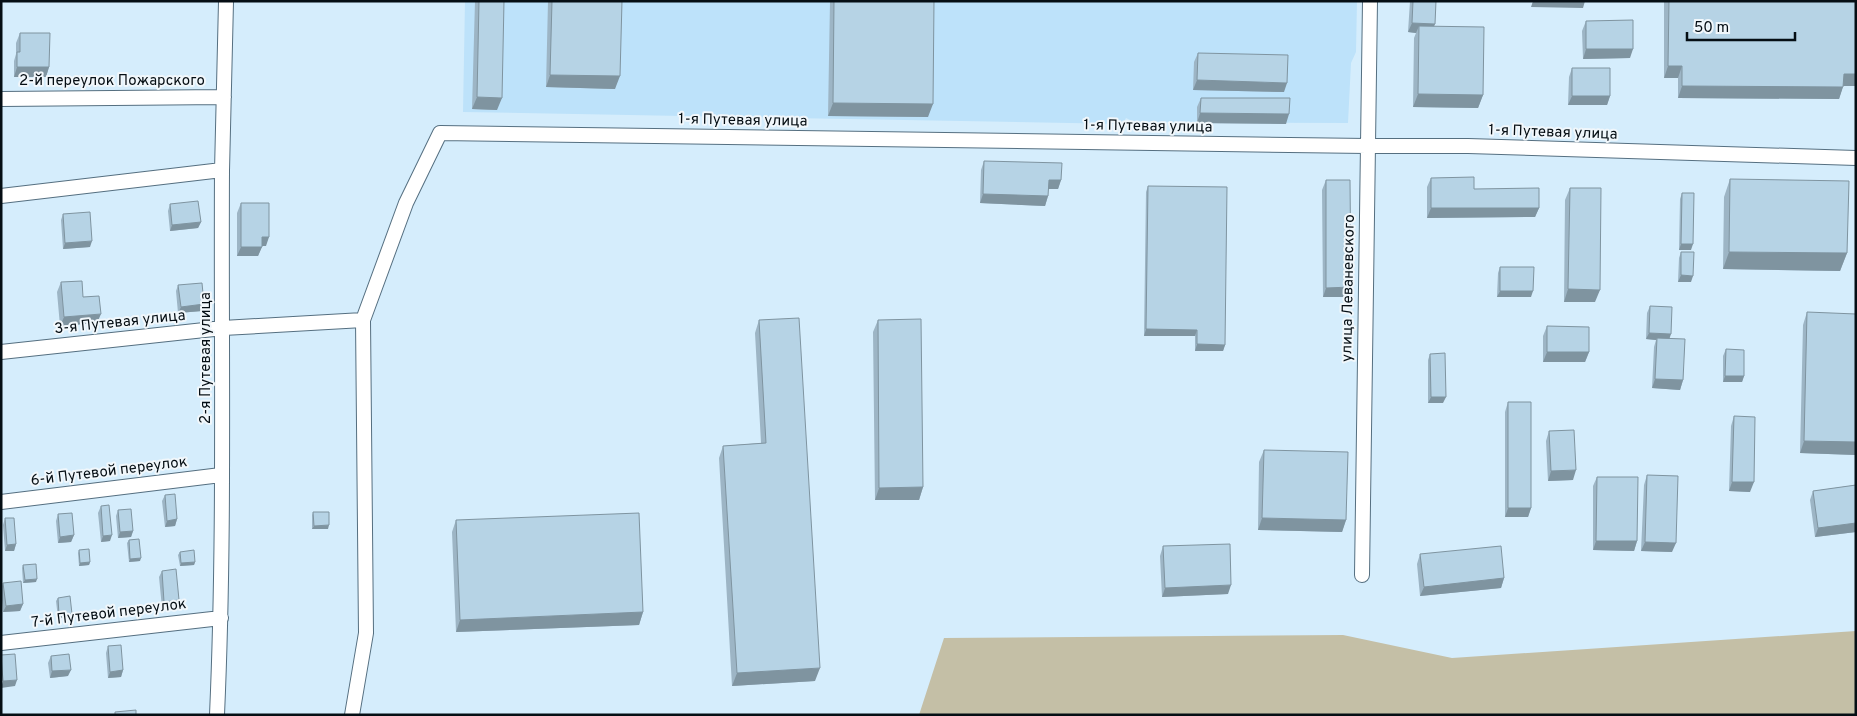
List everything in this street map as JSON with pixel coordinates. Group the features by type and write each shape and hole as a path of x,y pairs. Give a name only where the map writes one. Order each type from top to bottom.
{"street":[{"name":"2-я Путевая улица","path":"217,715 221,618 224,328 222,170 226,1"},
{"name":"улица Леваневского","path":"1362,575 1370,1"},
{"name":"2-й переулок Пожарского","path":"1,99 224,97"},
{"name":"1-я Путевая улица","path":"363,320 406,203 440,134 1468,146 1856,158"},
{"path":"1,196 222,170"},
{"path":"352,715 366,633 363,320"},
{"name":"3-я Путевая улица","path":"1,352 224,328 363,320"},
{"name":"6-й Путевой переулок","path":"1,502 221,475"},
{"name":"7-й Путевой переулок","path":"1,643 221,618"}],"shaded area":[{"path":"465,1 1357,1 1356,52 1351,63 1348,123 1134,122 1126,118 1123,124 463,112"},
{"path":"1856,631 1856,715 919,715 944,638 1343,635 1452,658"}],"building":[{"path":"479,1 504,1 502,98 477,97"},
{"path":"552,1 622,1 620,76 550,75"},
{"path":"834,1 934,1 933,104 833,103"},
{"path":"1413,1 1436,1 1435,24 1412,23"},
{"path":"1669,1 1856,1 1856,74 1844,74 1843,87 1682,86 1682,66 1668,66"},
{"path":"1633,20 1633,49 1586,49 1586,21"},
{"path":"1419,26 1484,27 1483,95 1418,94"},
{"path":"20,33 50,33 49,67 17,67 17,52 20,52"},
{"path":"1198,53 1288,55 1287,83 1197,80"},
{"path":"1572,68 1610,68 1610,96 1572,96"},
{"path":"1201,98 1290,98 1289,114 1200,113"},
{"path":"984,161 1062,163 1061,180 1049,180 1048,196 983,194"},
{"path":"1474,177 1474,189 1539,188 1539,208 1431,208 1431,178"},
{"path":"1730,179 1849,181 1847,253 1729,252"},
{"path":"1326,180 1350,180 1351,287 1326,288"},
{"path":"1148,186 1227,187 1225,345 1197,344 1197,330 1146,329"},
{"path":"1570,188 1601,188 1600,290 1568,289"},
{"path":"1682,193 1694,193 1693,244 1681,244"},
{"path":"198,201 201,222 172,225 170,204"},
{"path":"241,203 269,203 269,237 262,237 262,247 241,247"},
{"path":"90,212 92,241 65,243 63,214"},
{"path":"1681,252 1694,252 1693,276 1681,275"},
{"path":"1500,267 1534,267 1533,291 1500,291"},
{"path":"82,281 83,297 99,296 101,314 64,317 61,282"},
{"path":"202,283 204,304 181,307 178,285"},
{"path":"1650,306 1672,307 1671,334 1649,333"},
{"path":"1807,312 1856,314 1856,442 1804,441"},
{"path":"799,318 820,668 737,673 723,446 766,443 759,320"},
{"path":"921,319 923,487 879,488 878,320"},
{"path":"1547,326 1589,327 1589,352 1547,352"},
{"path":"1657,338 1685,339 1683,380 1655,379"},
{"path":"1726,349 1744,350 1744,376 1725,376"},
{"path":"1445,353 1446,397 1431,397 1430,354"},
{"path":"1508,402 1531,402 1531,508 1508,508"},
{"path":"1734,416 1755,417 1754,482 1732,482"},
{"path":"1574,430 1576,470 1551,471 1549,431"},
{"path":"1264,450 1348,452 1346,520 1262,518"},
{"path":"1647,475 1678,476 1676,543 1645,542"},
{"path":"1597,477 1638,477 1637,541 1596,541"},
{"path":"1856,485 1856,523 1818,528 1813,491"},
{"path":"175,494 177,519 167,521 165,495"},
{"path":"109,505 112,535 103,536 101,506"},
{"path":"131,509 133,531 120,532 118,510"},
{"path":"313,512 329,512 329,525 314,526"},
{"path":"72,513 74,535 60,537 58,514"},
{"path":"639,513 643,612 460,620 456,520"},
{"path":"5,518 14,518 16,544 7,545"},
{"path":"139,539 141,558 130,559 129,540"},
{"path":"1230,544 1231,585 1165,588 1163,546"},
{"path":"1501,546 1504,578 1424,587 1420,554"},
{"path":"89,549 90,562 80,563 79,550"},
{"path":"194,550 195,562 181,563 180,552"},
{"path":"36,564 37,579 25,580 23,565"},
{"path":"176,569 179,600 164,602 162,571"},
{"path":"21,581 23,604 6,606 3,583"},
{"path":"70,596 72,614 59,615 58,598"},
{"path":"121,645 123,670 110,672 108,646"},
{"path":"15,654 17,680 3,681 1,655"},
{"path":"69,654 71,670 52,671 51,656"},
{"path":"136,710 136,715 115,715 115,712"}]}
